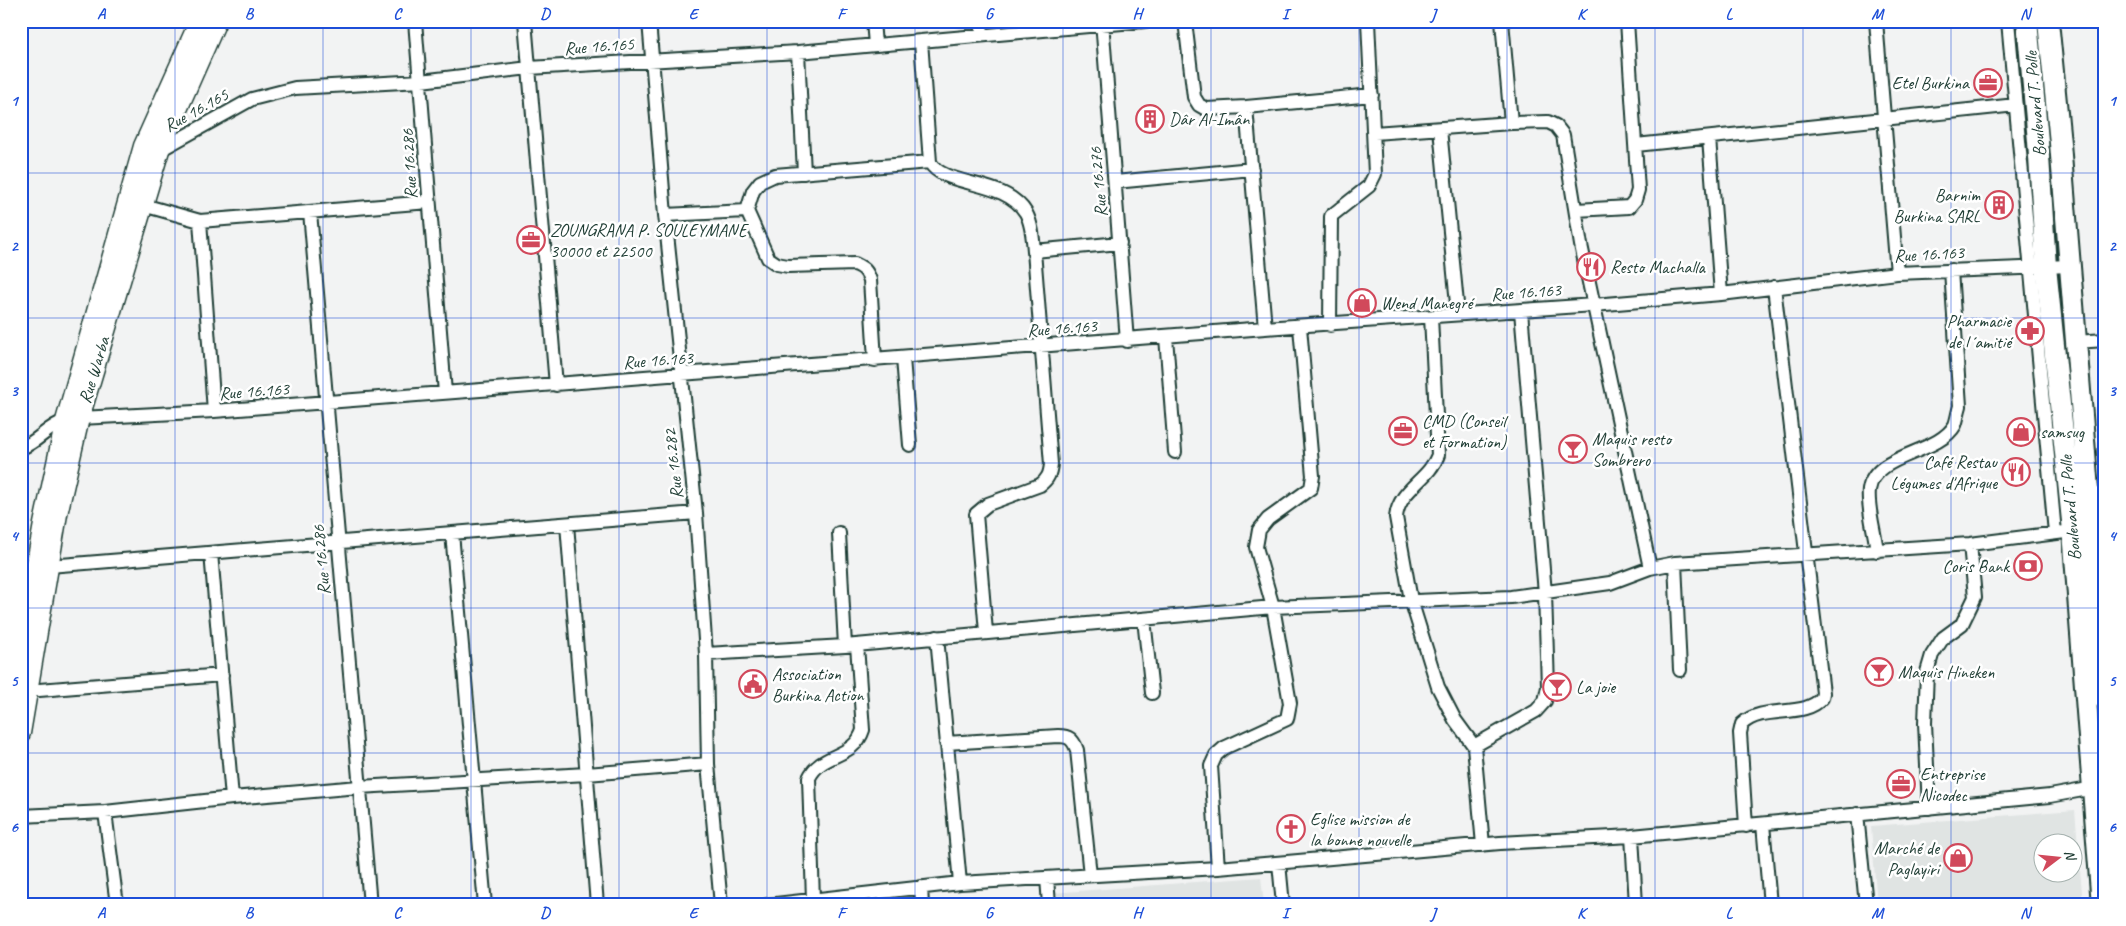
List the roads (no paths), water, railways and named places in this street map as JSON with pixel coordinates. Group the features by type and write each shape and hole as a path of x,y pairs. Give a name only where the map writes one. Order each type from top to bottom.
{"highway":[{"name":"Boulevard T. Polle","path":"2027,21 2038,141 2038,267 2064,532 2098,788 2102,905"},
{"name":"Boulevard T. Polle","path":"2048,21 2060,143 2105,700"}],"main road":[{"path":"21,646 44,524 143,146 199,21"},
{"name":"Rue Warba","path":"21,733 73,419 160,150 217,21"}],"street":[{"name":"Rue 16.286","path":"415,21 422,81 429,202 446,394"},
{"path":"525,21 556,385"},
{"name":"Rue 16.282","path":"650,21 665,215 696,513 706,654 708,764 720,905"},
{"path":"873,21 875,45"},
{"path":"981,21 982,35"},
{"name":"Rue 16.165","path":"160,150 252,99 295,88 422,81 529,68 798,52 1102,23 1145,21"},
{"path":"1185,21 1194,97 1199,105 1206,109 1372,95"},
{"path":"1330,325 1331,216 1373,181 1375,174 1368,21"},
{"path":"1502,21 1511,123"},
{"path":"1576,210 1629,207 1635,200 1638,190 1627,21"},
{"path":"1876,21 1897,273"},
{"path":"2008,21 2016,105 2038,267"},
{"name":"Rue 16.276","path":"1102,23 1128,340"},
{"path":"921,41 930,162 934,170 941,174 989,187 1013,199 1026,213 1032,230 1051,464 1050,473 1047,480 1040,485 988,504 976,514 986,632"},
{"path":"798,52 804,173"},
{"path":"1636,145 2016,105"},
{"path":"1246,107 1265,328"},
{"path":"1374,132 1548,122 1556,126 1563,135 1581,245 1650,568"},
{"path":"1440,128 1458,314"},
{"path":"1709,138 1721,294"},
{"path":"875,360 870,280 863,267 855,264 788,266 777,264 768,258 763,250 747,211 753,191 760,182 775,175 930,162"},
{"path":"1115,182 1252,170"},
{"path":"143,206 200,221 429,202"},
{"path":"665,215 747,211"},
{"name":"Rue 16.286","path":"310,212 337,543 370,905"},
{"path":"200,221 214,411"},
{"path":"1034,251 1120,243"},
{"name":"Rue 16.163","path":"73,419 326,403 1265,328 1521,311 1721,294 1897,273 2069,266"},
{"path":"1877,551 1869,489 1874,478 1882,467 1944,437 1955,425 1960,406 1952,270"},
{"path":"1746,826 1740,733 1742,724 1754,716 1812,707 1822,698 1774,287"},
{"path":"1474,746 1536,712 1545,701 1548,687 1545,593 1521,311"},
{"path":"1431,317 1438,455 1432,466 1402,497 1397,508 1396,517 1411,600 1441,695 1455,720 1474,746 1483,845"},
{"path":"1218,868 1211,766 1216,755 1224,748 1287,719 1290,712 1273,607 1256,547 1259,530 1268,519 1311,488 1313,476 1300,327"},
{"path":"1166,337 1175,452"},
{"path":"2076,342 2105,340"},
{"path":"903,358 910,445"},
{"path":"21,448 38,440 58,423 73,419"},
{"path":"49,566 696,513"},
{"path":"567,524 597,905"},
{"path":"813,900 809,778 813,769 819,764 854,747 860,739 863,730 851,645 839,532"},
{"path":"706,654 851,645 1273,607 1411,600 1474,599 1545,593 1610,583 1650,568 1675,563 1970,544 2064,532"},
{"path":"452,533 485,905"},
{"path":"1930,808 1925,724 1927,672 1932,655 1943,638 1962,624 1975,597 1970,544"},
{"path":"211,553 232,798"},
{"path":"1675,563 1680,670"},
{"path":"1144,619 1152,693"},
{"path":"937,637 960,883"},
{"path":"27,691 222,675"},
{"path":"946,743 1058,736 1066,736 1073,740 1077,750 1090,875"},
{"path":"21,816 105,812 359,787 587,774 708,764"},
{"path":"768,905 960,883 1218,868 1483,845 1632,836 1746,826 2050,796 2098,788"},
{"path":"105,812 117,905"},
{"path":"1857,814 1866,905"},
{"path":"1763,824 1770,905"},
{"path":"1632,836 1636,905"},
{"path":"1279,863 1282,905"},
{"path":"1047,878 1049,905"},
{"path":"920,887 922,905"}],"place":[{"name":"Etel Burkina","path":"1988,83"},
{"name":"Dâr Al-Imân","path":"1150,119"},
{"name":"Barnim Burkina SARL","path":"1999,205"},
{"name":"ZOUNGRANA P. SOULEYMANE 30000 et 22500","path":"531,240"},
{"name":"Resto Machalla","path":"1591,267"},
{"name":"Wend Manegré","path":"1362,303"},
{"name":"Pharmacie de l´amitié","path":"2030,331"},
{"name":"CMD (Conseil et Formation)","path":"1403,431"},
{"name":"samsug","path":"2021,432"},
{"name":"Maquis resto Sombrero","path":"1573,449"},
{"name":"Café Restau Légumes d'Afrique","path":"2016,472"},
{"name":"Coris Bank","path":"2028,566"},
{"name":"Maquis Hineken","path":"1879,672"},
{"name":"Association Burkina Action","path":"753,684"},
{"name":"La joie","path":"1557,687"},
{"name":"Entreprise Nicodec","path":"1901,784"},
{"name":"Eglise mission de la bonne nouvelle","path":"1291,829"},
{"name":"Marché de Paglayiri","path":"1958,858"}]}
